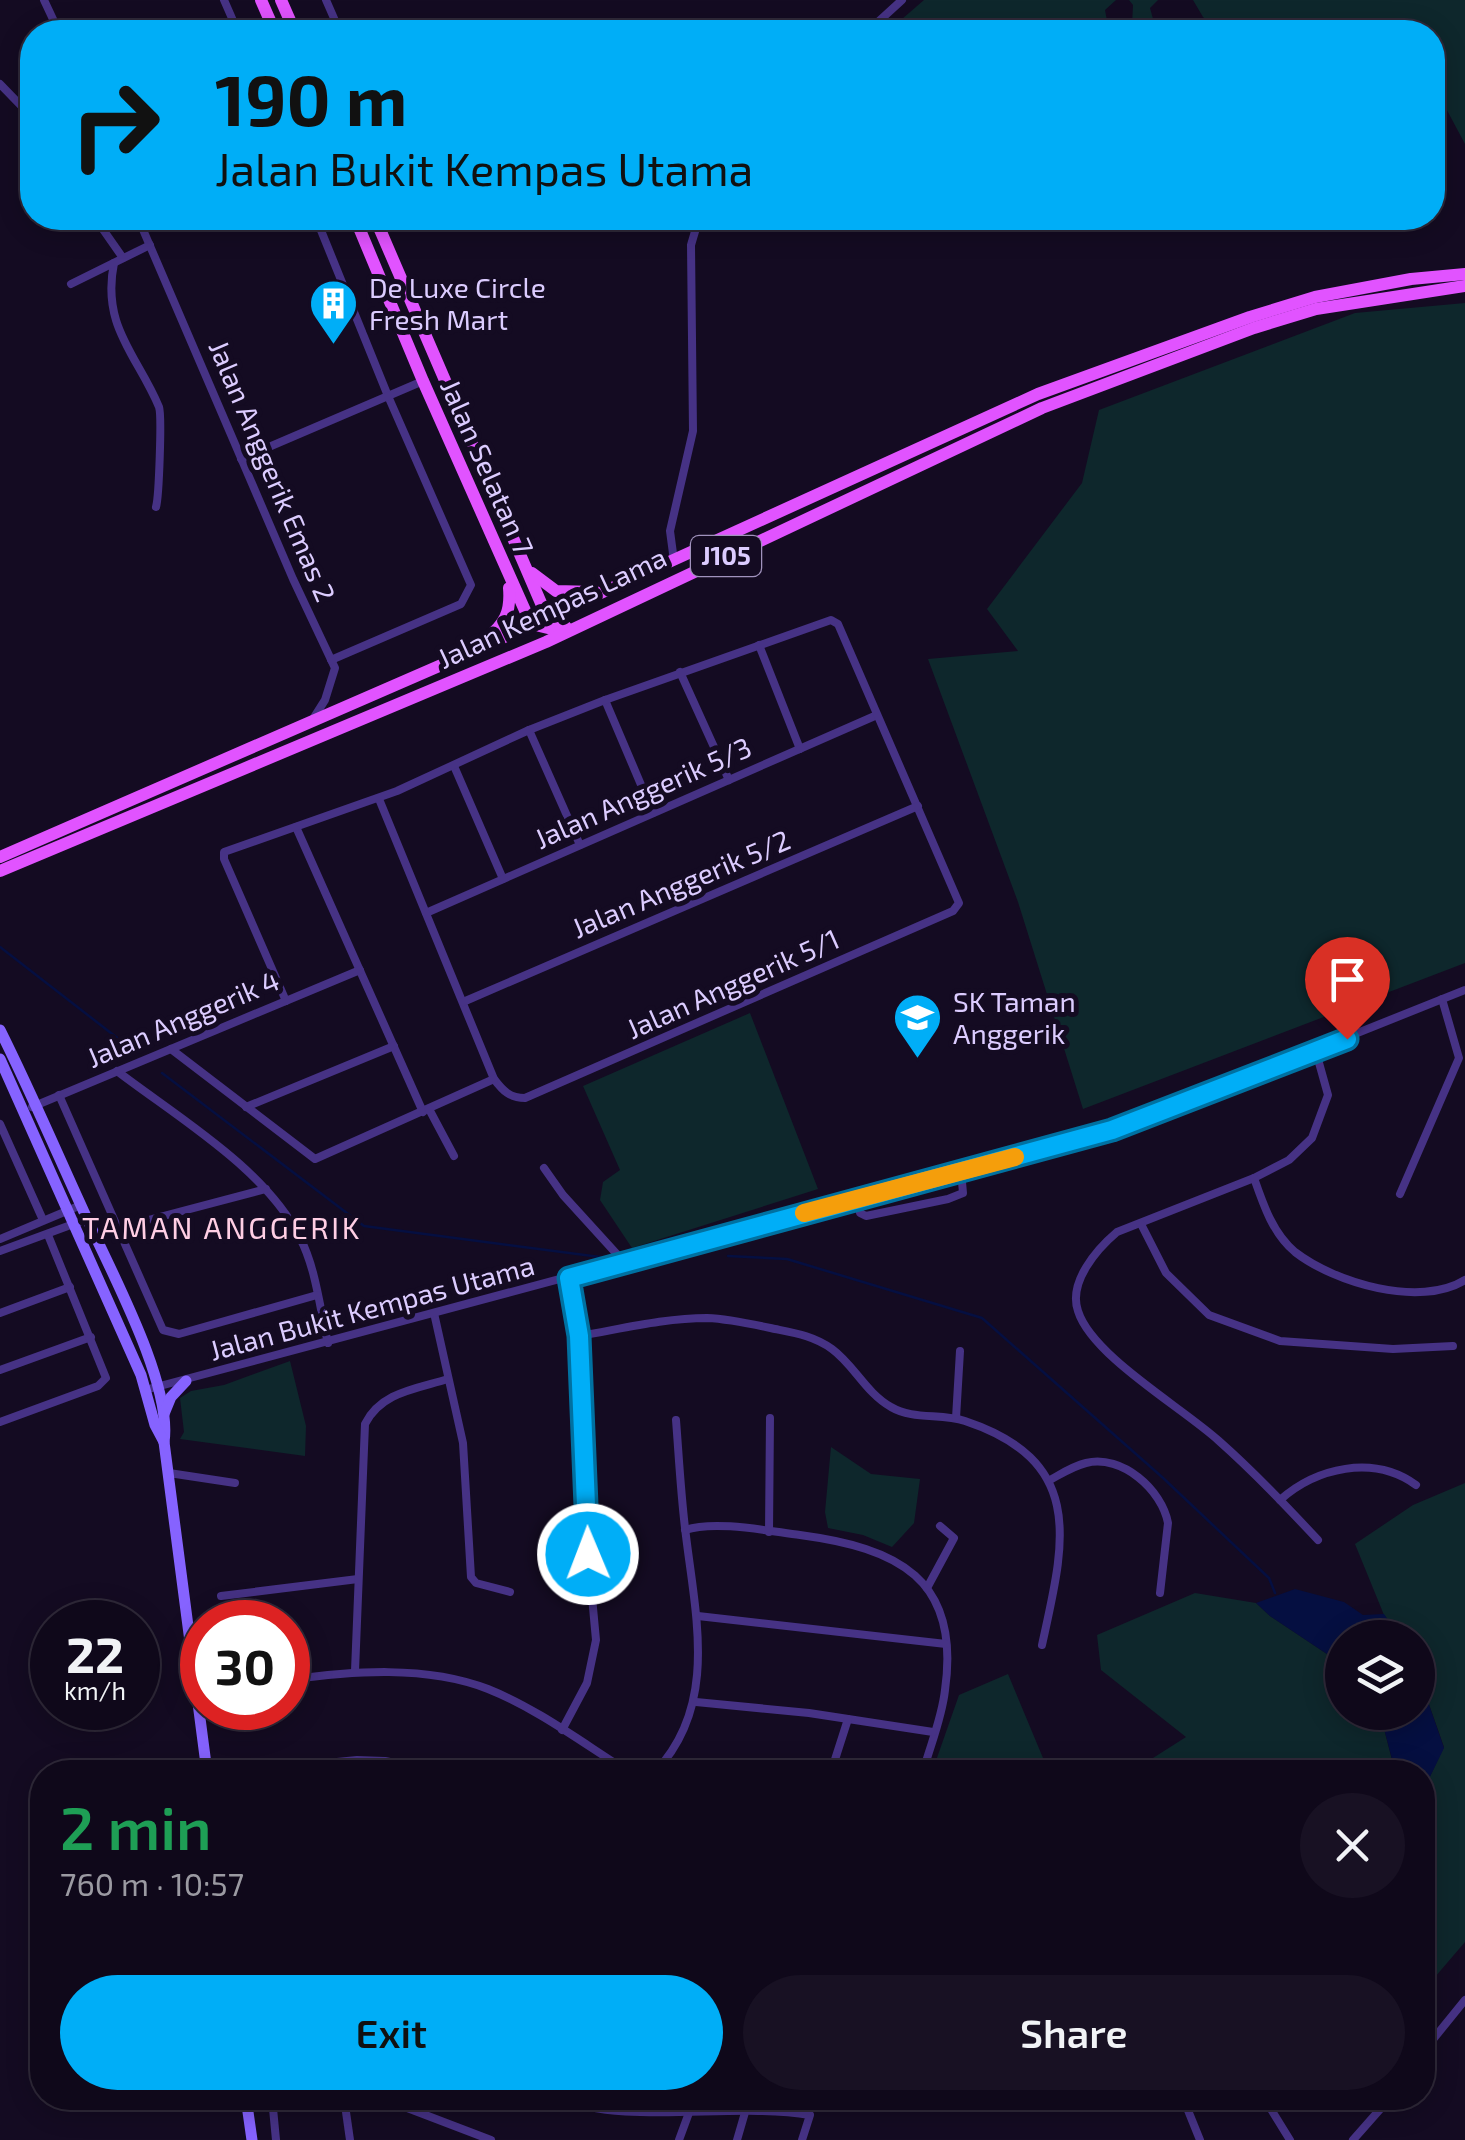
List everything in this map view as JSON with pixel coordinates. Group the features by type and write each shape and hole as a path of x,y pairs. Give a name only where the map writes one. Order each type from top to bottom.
{"main road":[{"name":"Jalan Selatan 7","path":"360,230 508,577 540,623"},
{"name":"Jalan Selatan 7","path":"380,230 524,564 540,623"},
{"name":"Jalan Kempas Lama","path":"0,857 540,623 1010,406 1200,335 1333,292 1410,278 1465,274"},
{"name":"Jalan Kempas Lama","path":"0,872 488,666 1042,408 1254,328 1316,309 1465,286"},
{"path":"524,564 550,589 604,591"},
{"path":"469,654 498,629 508,614 508,577"},
{"path":"488,666 530,643 540,623 560,629 610,611"}],"street":[{"path":"880,20 902,0"},
{"path":"0,84 20,105"},
{"path":"102,230 119,261 111,281 116,318 132,360 162,412 156,507"},
{"name":"Jalan Anggerik Emas 2","path":"143,230 331,660"},
{"path":"292,731 316,717 335,668 331,660 461,604 470,585 321,230"},
{"path":"674,560 670,531 694,430 691,245 695,230"},
{"path":"71,284 150,245"},
{"path":"241,459 422,381"},
{"path":"286,1001 224,852 379,798 528,730 605,700 827,621 835,622 918,806"},
{"path":"759,644 800,749"},
{"path":"680,672 729,780"},
{"path":"605,700 654,813"},
{"name":"Jalan Anggerik 5/3","path":"426,913 878,715"},
{"path":"528,730 580,845"},
{"path":"454,766 502,879"},
{"path":"171,1048 316,1159 494,1079 379,798"},
{"name":"Jalan Anggerik 5/1","path":"494,1079 509,1096 526,1098 763,997 957,908 958,898 918,806"},
{"name":"Jalan Anggerik 5/2","path":"463,1002 918,806"},
{"path":"296,827 394,1046 454,1156"},
{"name":"Jalan Anggerik 4","path":"23,1110 360,970"},
{"name":"Jalan Bukit Kempas Utama","path":"145,1390 1112,1130 1465,990"},
{"path":"1400,1194 1460,1058 1442,999"},
{"path":"0,1030 37,1105 74,1207 74,1224 164,1442"},
{"path":"246,1106 394,1046"},
{"path":"1316,1052 1328,1095 1312,1138 1289,1160 1254,1178 1117,1232 1102,1245 1081,1280 1076,1309 1087,1330 1119,1363 1216,1438 1318,1540"},
{"path":"0,1060 74,1207 87,1219 158,1387 205,1760"},
{"path":"117,1071 211,1142 278,1202 303,1242 328,1343"},
{"path":"59,1096 158,1325 170,1334 179,1334 316,1296"},
{"path":"0,1124 43,1220"},
{"path":"544,1168 624,1262"},
{"path":"858,1199 860,1213 866,1216 948,1199 963,1193 960,1171"},
{"path":"1254,1178 1276,1230 1294,1251 1322,1268 1388,1290 1439,1291 1465,1280"},
{"path":"118,1228 266,1189"},
{"path":"0,1239 74,1207"},
{"path":"0,1251 87,1219"},
{"path":"1141,1224 1166,1273 1209,1315 1280,1341 1393,1349 1453,1346"},
{"path":"0,1422 98,1386 106,1378 48,1234"},
{"path":"562,1730 587,1683 596,1640 588,1554 579,1336 569,1278"},
{"path":"0,1313 70,1287"},
{"path":"434,1313 463,1443 472,1577 476,1583 510,1592"},
{"path":"579,1336 708,1318 801,1334 835,1351 890,1407 904,1413 956,1418 1006,1440 1032,1457 1050,1480 1061,1543 1042,1645"},
{"path":"0,1370 91,1337"},
{"path":"956,1418 960,1351"},
{"path":"355,1671 365,1424 372,1409 390,1396 448,1379"},
{"path":"164,1414 170,1397 186,1381"},
{"path":"770,1418 770,1532"},
{"path":"664,1760 681,1736 696,1702 698,1616 685,1530 676,1420"},
{"path":"1050,1480 1089,1462 1104,1461 1134,1472 1166,1514 1160,1593"},
{"path":"1280,1500 1316,1474 1341,1469 1373,1469 1416,1485"},
{"path":"169,1473 235,1484"},
{"path":"685,1530 708,1526 834,1540 891,1557 926,1588 942,1620 946,1690 926,1760"},
{"path":"926,1588 954,1538 940,1526"},
{"path":"220,1596 358,1579"},
{"path":"698,1616 946,1644"},
{"path":"310,1677 355,1671 470,1683 493,1691 611,1760"},
{"path":"696,1702 934,1732"},
{"path":"835,1760 848,1719"},
{"path":"1435,2038 1465,2000"},
{"path":"248,2110 252,2140"},
{"path":"273,2110 276,2140"},
{"path":"346,2110 350,2140"},
{"path":"412,2110 491,2140"},
{"path":"679,2140 690,2110"},
{"path":"737,2140 746,2110"},
{"path":"757,2110 810,2115 802,2140"},
{"path":"1188,2110 1200,2140"},
{"path":"1271,2110 1290,2140"},
{"path":"1352,2140 1379,2110"}],"green space":[{"path":"924,0 1116,0 1105,10 1107,20 901,20"},
{"path":"1129,0 1158,0 1150,8 1153,20 1132,20 1133,5"},
{"path":"1193,0 1465,0 1465,144 1445,106 1445,20 1203,17"},
{"path":"1465,303 1465,963 1083,1109 1018,902 928,659 1018,651 987,609 1082,483 1099,410 1355,313"},
{"path":"750,1013 818,1189 632,1248 600,1200 603,1182 620,1170 583,1086"},
{"path":"290,1361 306,1426 305,1456 180,1439 184,1432 180,1398 191,1391 224,1385"},
{"path":"831,1447 871,1474 920,1479 914,1523 892,1547 863,1535 828,1528 825,1512"},
{"path":"1465,1483 1465,1942 1435,1977 1435,1766 1444,1747 1435,1721 1435,1620 1388,1620 1355,1544 1413,1505"},
{"path":"1195,1593 1256,1603 1325,1653 1325,1730 1384,1730 1392,1760 1150,1760 1186,1737 1101,1670 1097,1635"},
{"path":"1008,1674 1046,1760 936,1760 959,1695"}],"shaded area":[{"path":"1295,1589 1344,1602 1363,1615 1384,1614 1388,1620 1325,1620 1325,1653 1256,1603"},
{"path":"1435,1722 1444,1748 1435,1766 1435,1760 1392,1759 1384,1730 1435,1730"}],"waterway":[{"path":"0,947 129,1047"},
{"path":"162,1073 364,1226 600,1257"},
{"path":"728,1256 787,1259 982,1318 1162,1477 1269,1578 1275,1593"}],"slow traffic":[{"path":"804,1213 1015,1157"}],"place":[{"name":"De Luxe Circle Fresh Mart","path":"334,346"},
{"name":"SK Taman Anggerik","path":"918,1060"}],"district":[{"name":"TAMAN ANGGERIK","path":"222,1229"}],"route":[{"path":"588,1554 584,1404 579,1336 569,1278 1112,1130 1347,1039"}]}
